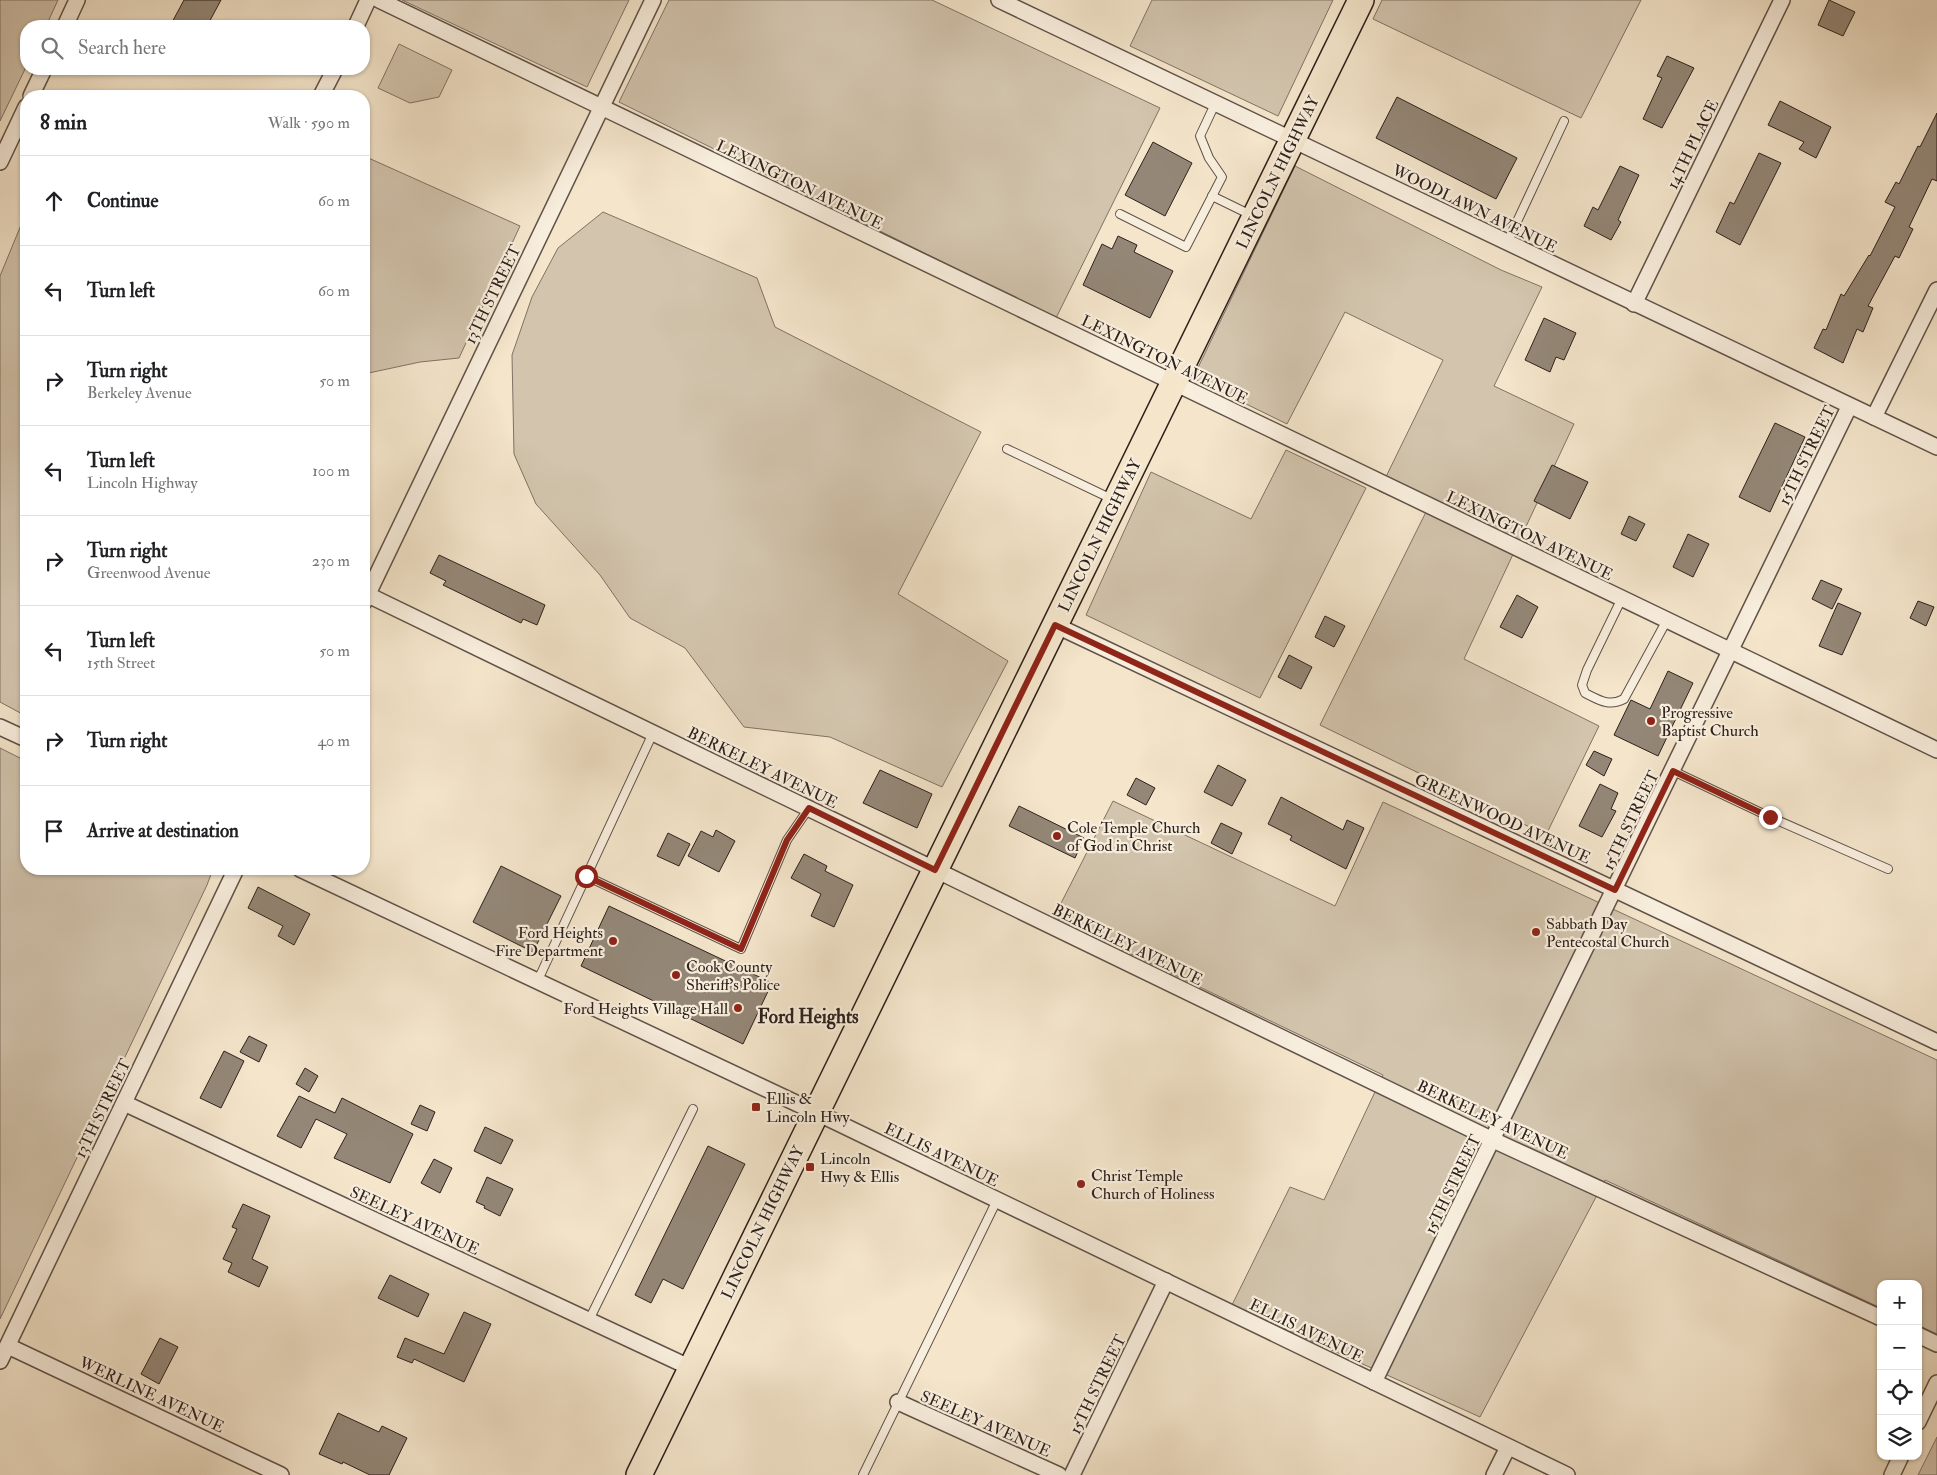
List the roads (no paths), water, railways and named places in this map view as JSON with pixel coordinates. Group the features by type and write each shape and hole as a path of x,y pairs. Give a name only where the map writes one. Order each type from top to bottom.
{"main road":[{"name":"LINCOLN HIGHWAY","path":"639,1475 1361,0"}],"street":[{"path":"68,20 78,0"},
{"path":"359,20 368,0"},
{"name":"LEXINGTON AVENUE","path":"378,0 1937,750"},
{"name":"13TH STREET","path":"370,587 653,0"},
{"name":"WOODLAWN AVENUE","path":"999,0 1849,407 1937,447"},
{"name":"14TH PLACE","path":"1634,304 1782,0"},
{"path":"34,90 41,75"},
{"path":"324,90 332,75"},
{"path":"0,162 20,131"},
{"path":"1874,417 1937,290"},
{"name":"15TH STREET","path":"1374,1382 1849,407"},
{"name":"BERKELEY AVENUE","path":"370,599 809,808 1493,1140 1877,1316"},
{"name":"GREENWOOD AVENUE","path":"1055,625 1937,1042"},
{"path":"0,727 20,736"},
{"name":"13TH STREET","path":"0,1362 233,875"},
{"name":"ELLIS AVENUE","path":"313,875 816,1112 1567,1475"},
{"name":"SEELEY AVENUE","path":"124,1103 691,1368"},
{"name":"15TH STREET","path":"1072,1475 1166,1282"},
{"path":"1922,1337 1937,1344"},
{"name":"WERLINE AVENUE","path":"8,1346 281,1475"},
{"path":"1922,1415 1937,1384"},
{"name":"SEELEY AVENUE","path":"898,1402 1059,1475"},
{"path":"1494,1475 1508,1447"},
{"path":"1892,1475 1899,1460"}],"lane":[{"path":"1120,214 1186,247 1222,177 1209,158 1200,136 1216,104"},
{"path":"1506,243 1564,121"},
{"path":"1212,196 1254,217"},
{"path":"1007,449 1115,501"},
{"path":"1622,598 1587,670 1582,685 1585,693 1607,704 1616,703 1624,699 1667,620"},
{"path":"538,980 653,733"},
{"path":"1673,771 1888,870"},
{"path":"586,876 741,949 787,840 809,808"},
{"path":"589,1320 693,1109"},
{"path":"863,1475 997,1200"}],"place":[{"name":"Progressive Baptist Church","path":"1651,721"},
{"name":"Cole Temple Church of God in Christ","path":"1057,836"},
{"name":"Sabbath Day Pentecostal Church","path":"1536,932"},
{"name":"Ford Heights Fire Department","path":"613,941"},
{"name":"Cook County Sheriff's Police","path":"676,975"},
{"name":"Ford Heights Village Hall","path":"738,1008"},
{"name":"Ellis & Lincoln Hwy","path":"756,1107"},
{"name":"Lincoln Hwy & Ellis","path":"810,1167"},
{"name":"Christ Temple Church of Holiness","path":"1081,1184"}],"district":[{"name":"Ford Heights","path":"808,1016"}]}
